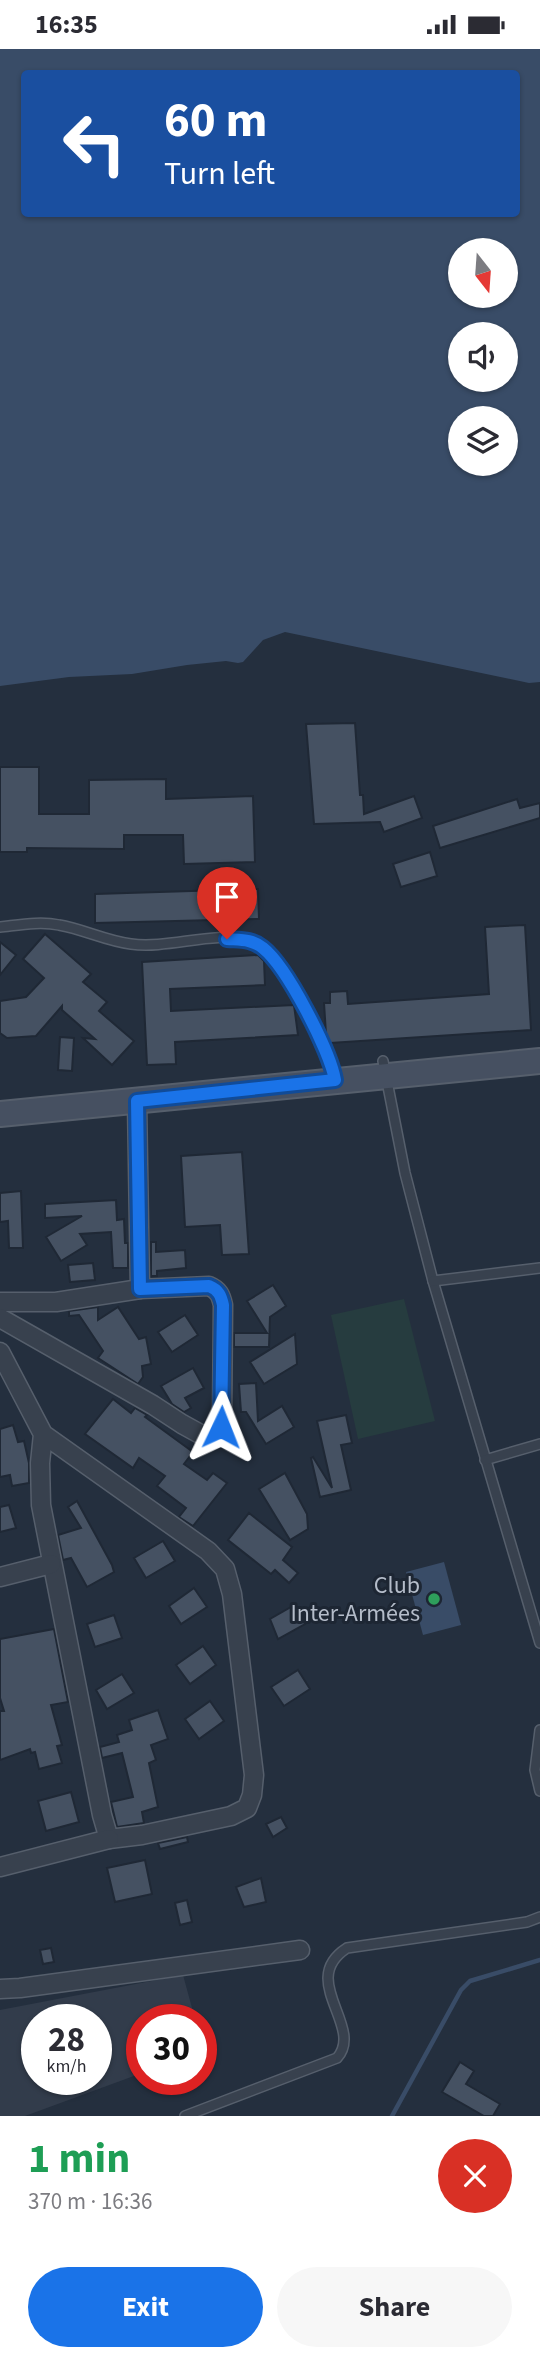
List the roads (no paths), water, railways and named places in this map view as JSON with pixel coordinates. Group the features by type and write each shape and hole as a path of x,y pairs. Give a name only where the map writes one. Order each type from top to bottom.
{"main road":[{"path":"384,1069 540,1046"},
{"path":"0,1114 123,1096 334,1073 540,1061"},
{"path":"0,1097 123,1096"}],"street":[{"path":"123,1096 140,1289"},
{"path":"0,1302 57,1301 140,1289 209,1286 216,1289 223,1305 222,1424 215,1434 202,1434 0,1318"},
{"path":"0,1352 43,1434 208,1551 225,1569 232,1594 254,1775 252,1795 247,1808 231,1816 142,1835 109,1839 0,1867"},
{"path":"43,1434 40,1463 41,1505 99,1802 109,1839"},
{"path":"0,1577 51,1564"},
{"path":"0,1989 300,1950"}],"lane":[{"path":"0,927 41,923 60,925 131,944 167,945 206,938 249,940 263,948 274,960 302,1004 334,1073"},
{"path":"384,1069 405,1173 433,1281 540,1643"},
{"path":"433,1281 540,1268"},
{"path":"485,1460 540,1444"},
{"path":"540,1730 535,1770 540,1791"},
{"path":"185,2116 337,2058 342,2053 345,2041 328,1979 335,1958 347,1948 527,1922 540,1917"}],"water":[{"path":"0,49 540,49 540,682 529,683 285,632 263,640 243,662 187,665 132,674 69,677 0,686"},
{"name":"Club Inter-Armées","path":"444,1562 461,1625 423,1635 406,1572"}],"waterway":[{"path":"392,2116 461,1990 470,1981 540,1960"}],"place":[{"name":"Club Inter-Armées","path":"434,1599"}]}
